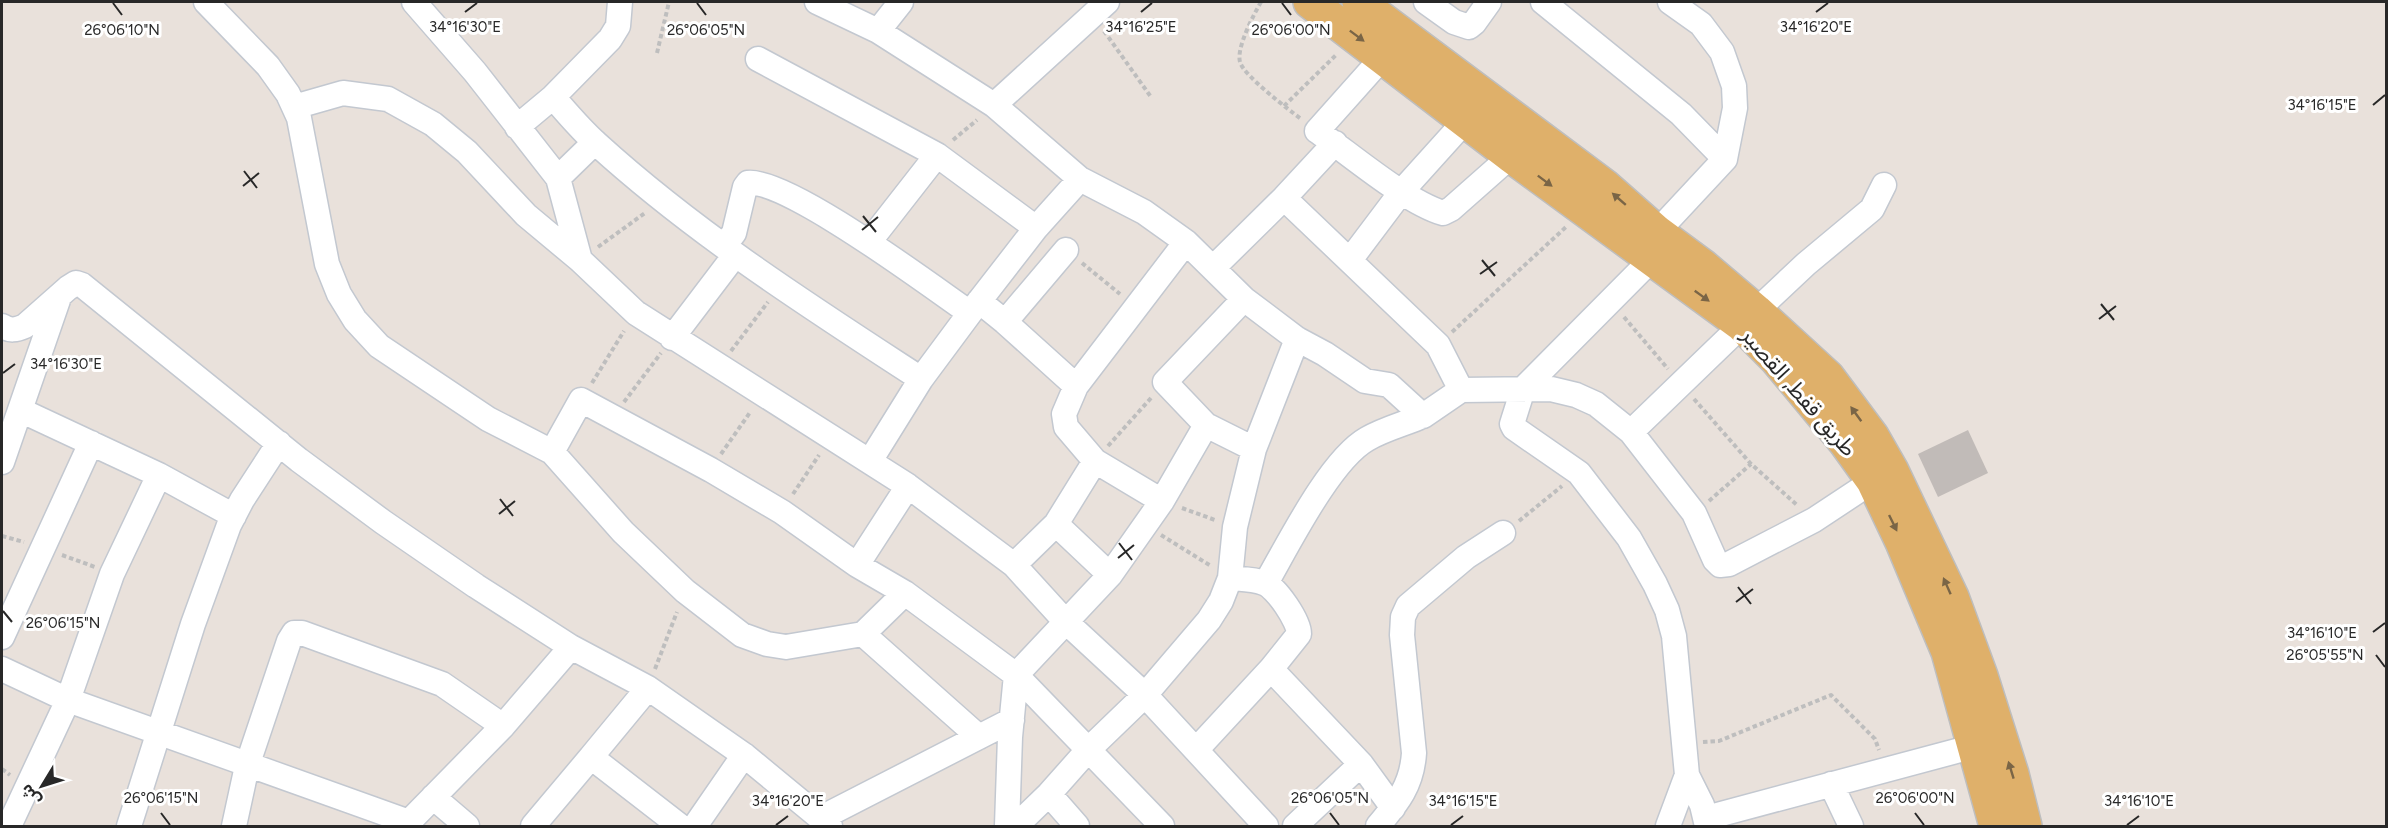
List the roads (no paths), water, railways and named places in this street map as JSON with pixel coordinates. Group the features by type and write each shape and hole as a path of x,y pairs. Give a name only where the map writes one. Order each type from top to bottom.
{"main road":[{"name":"طريق قفط, القصير","path":"1310,2 1370,14 1606,187 1654,246"},
{"name":"طريق قفط, القصير","path":"1370,14 1383,57 1584,210 1654,246 1828,377 1872,436 1922,530 1982,676 2012,774 2025,826"},
{"name":"طريق قفط, القصير","path":"1749,318 1776,359 1845,442 1873,482 1902,542 1948,652 1996,826"}],"street":[{"path":"206,2 268,66 288,94 299,118 327,264 339,294 355,320 379,346 488,418 552,452 623,532 685,591 742,635 767,644 786,647 863,634 905,593"},
{"path":"414,2 475,72 558,178 580,260"},
{"path":"517,127 553,97 610,39 618,26 620,2"},
{"path":"817,2 878,31 994,105 1080,179 1144,212 1186,242 1244,299 1297,339 1326,354 1360,378 1389,386 1423,416"},
{"path":"878,31 901,2"},
{"path":"1426,2 1454,22 1469,27 1489,2"},
{"path":"1543,2 1681,114 1725,159"},
{"path":"1670,2 1701,24 1708,33 1722,52 1734,86 1735,108 1725,159 1610,301 1523,389 1513,426 1580,473 1629,538 1655,584 1667,610 1674,636 1688,776 1706,822 1886,768 1975,746"},
{"path":"994,105 1100,9"},
{"path":"1383,57 1317,131 1402,191 1432,210 1443,213 1451,209 1511,156"},
{"path":"758,59 937,155 1036,228"},
{"path":"294,107 344,93 388,99 433,124 459,145 526,215 580,260 636,313 908,486 1014,565 1065,621 1145,695 1266,826"},
{"path":"553,97 595,142 663,200 780,287 921,379"},
{"path":"1350,260 1402,191 1466,120"},
{"path":"558,178 595,142"},
{"path":"1213,267 1284,198 1335,143"},
{"path":"869,242 937,155"},
{"path":"870,461 921,379 1036,228 1080,179"},
{"path":"672,338 730,250 745,187 748,183 754,182 768,185 793,197 975,307 1005,322 1076,386"},
{"path":"1632,432 1806,264 1872,209 1884,185"},
{"path":"1284,198 1438,345 1461,390"},
{"path":"1162,501 1095,461 1066,427 1064,420 1076,386 1186,242"},
{"path":"1005,322 1066,250"},
{"path":"2,326 8,330 17,330 25,326 61,293 76,283 82,285 279,443 393,528 476,586 571,647 648,688 744,754 826,822 1012,720"},
{"path":"2,462 61,293"},
{"path":"1244,299 1165,382 1206,425 1254,449"},
{"path":"1016,826 1049,794 1088,750 1145,695 1209,620 1221,601 1230,578 1235,527 1254,449 1297,339"},
{"path":"1266,583 1329,478 1345,456 1366,440 1423,416 1461,390 1551,389 1576,395 1596,404 1632,432 1694,513 1715,560 1720,565 1729,564 1814,520 1873,482"},
{"path":"552,452 581,400 711,470 782,512 857,565 905,593 1016,675 1162,826"},
{"path":"20,410 159,475 234,516"},
{"path":"1007,826 1016,675 1110,575 1162,501 1206,425"},
{"path":"2,637 91,443"},
{"path":"129,826 193,624 234,516 279,443"},
{"path":"1014,565 1056,524 1095,461"},
{"path":"9,826 68,700 112,574 159,475"},
{"path":"857,565 908,486"},
{"path":"1056,524 1110,575"},
{"path":"1386,817 1408,785 1414,761 1402,635 1403,617 1408,606 1466,556 1503,533"},
{"path":"1196,750 1271,669 1299,634 1293,614 1266,583 1230,578"},
{"path":"234,826 247,766 289,641 294,633 302,633 442,684 503,726"},
{"path":"863,634 979,737"},
{"path":"2,669 68,700 407,824 503,726 571,647"},
{"path":"1271,669 1361,764 1386,817"},
{"path":"533,826 648,688"},
{"path":"695,826 744,754"},
{"path":"591,758 680,826"},
{"path":"1295,826 1361,764"},
{"path":"1668,826 1688,776"},
{"path":"1831,784 1851,826"},
{"path":"1049,794 1077,826"},
{"path":"434,796 466,826"}]}
